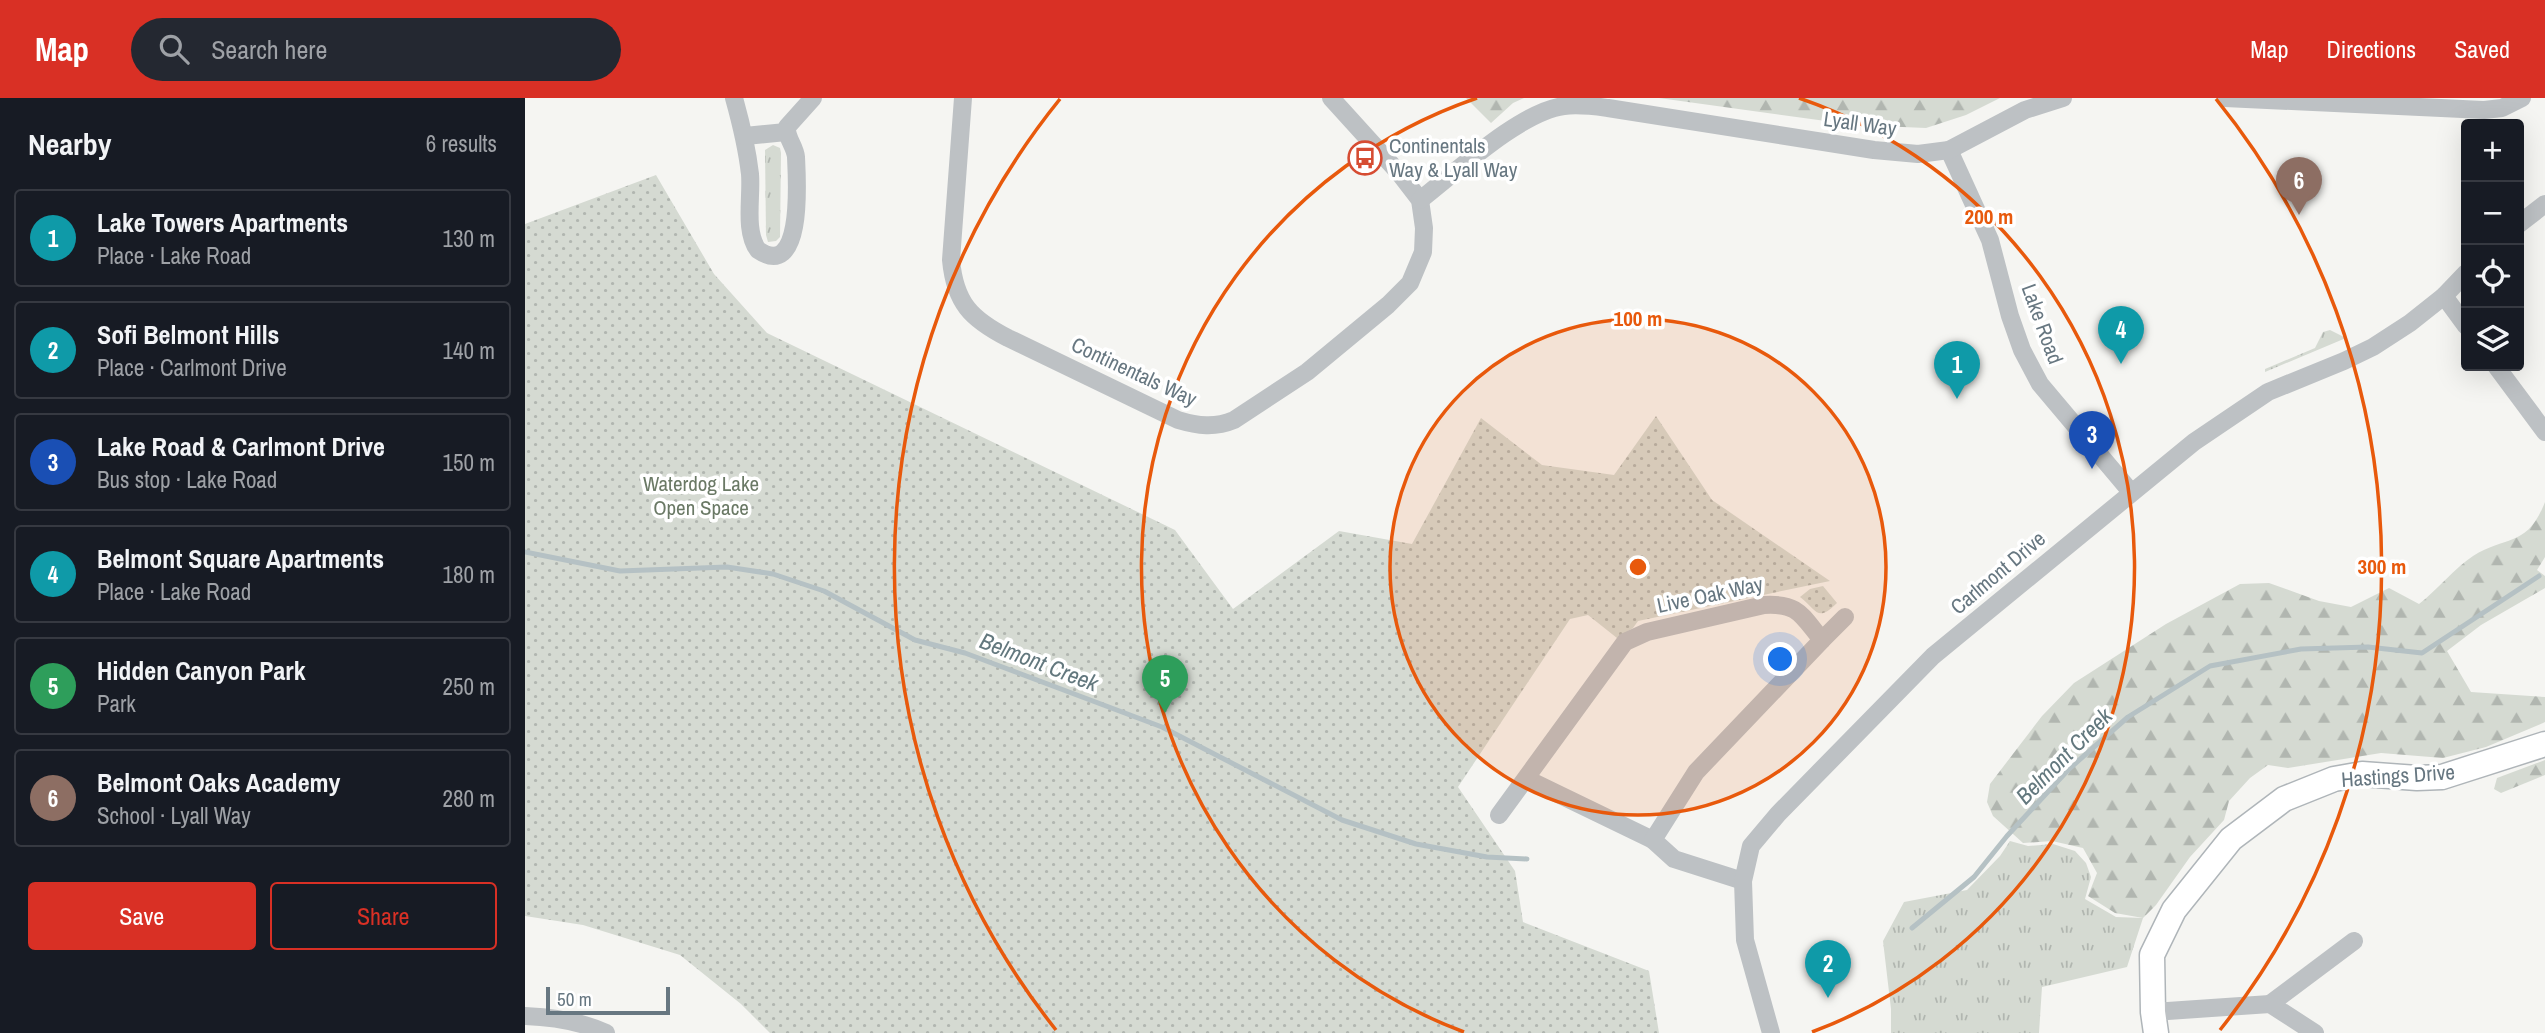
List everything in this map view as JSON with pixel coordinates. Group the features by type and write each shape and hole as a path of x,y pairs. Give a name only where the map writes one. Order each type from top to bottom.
{"street":[{"path":"734,98 745,136 750,176 752,237 762,253 778,254 787,249 794,233 796,155 786,132 789,122 813,98"},
{"name":"Continentals Way","path":"963,98 951,260 954,285 966,308 989,328 1176,419 1195,425 1224,425 1307,372 1388,305 1410,283 1423,252 1425,228 1420,201 1400,174 1332,98"},
{"name":"Lyall Way","path":"1420,201 1526,119 1562,106 1608,108 1874,150 1918,153 1949,150 2025,110 2063,98"},
{"path":"2225,98 2484,110 2501,107 2522,98"},
{"path":"745,136 786,132"},
{"name":"Lake Road","path":"1949,150 1990,240 2010,316 2022,350 2040,384 2131,492"},
{"path":"2524,219 2545,204"},
{"name":"Carlmont Drive","path":"1771,1033 1745,940 1743,881 1751,846 1778,814 1933,656 2131,492 2230,416 2268,392 2372,347 2410,323 2444,296 2461,278"},
{"path":"2444,296 2461,319"},
{"path":"2500,371 2545,432"},
{"name":"Live Oak Way","path":"1499,815 1625,642 1640,635 1764,605 1783,604 1798,612 1822,640"},
{"path":"1653,840 1696,772 1845,617"},
{"name":"Hastings Drive","path":"2154,1022 2152,955 2174,910 2231,839 2284,799 2334,779 2362,774 2442,777 2545,744"},
{"path":"1527,779 1653,840 1674,859 1743,881"},
{"path":"2154,1022 2270,1004 2354,941"},
{"path":"2270,1004 2315,1033"},
{"path":"525,1016 554,1017 606,1033"}],"green space":[{"path":"1466,98 1524,98 1513,103 1491,123"},
{"path":"1659,98 2000,98 1966,115 1926,128 1855,125"},
{"path":"773,145 780,148 781,153 780,237 776,241 768,242 765,150"},
{"name":"Waterdog Lake Open Space","path":"656,175 714,274 767,333 1175,530 1233,609 1339,531 1412,544 1481,418 1542,465 1614,475 1656,416 1712,500 1830,581 1638,621 1633,628 1617,638 1588,615 1570,619 1458,787 1515,871 1523,922 1649,971 1659,1033 770,1033 741,1004 680,955 583,925 525,916 525,224"},
{"path":"2330,330 2346,338 2265,372 2265,369 2315,348 2323,332"},
{"path":"2545,502 2545,557 2537,570 2545,576 2545,588 2481,625 2447,651 2471,692 2545,697 2545,722 2486,747 2443,758 2381,753 2288,768 2268,765 2250,778 2229,801 2224,820 2190,857 2156,905 2143,918 2115,913 2088,896 2097,873 2083,848 2052,841 2023,843 1993,816 1987,802 1990,784 2042,716 2074,683 2166,624 2240,584 2269,583 2319,601 2351,607 2389,588 2419,604 2473,556 2523,534 2538,517"},
{"path":"1823,586 1837,603 1821,613 1800,597 1810,589"},
{"path":"2545,760 2545,775 2501,793 2494,789 2497,778"},
{"path":"2010,841 2028,846 2053,844 2075,851 2086,863 2091,877 2085,899 2116,917 2143,918 2127,967 2042,987 2039,1033 1891,1033 1883,941 1904,902 1967,890 2000,856"}],"waterway":[{"name":"Belmont Creek","path":"525,552 620,571 727,567 773,574 824,591 915,640 965,653 1162,727 1342,820 1416,844 1487,857 1527,859"},
{"name":"Belmont Creek","path":"1912,928 1974,877 2007,836 2069,769 2128,717 2210,666 2301,649 2368,647 2422,653 2539,576"}],"place":[{"name":"Continentals Way & Lyall Way","path":"1365,158"},
{"name":"Belmont Oaks Academy","path":"2299,215"},
{"name":"Belmont Square Apartments","path":"2121,364"},
{"name":"Lake Towers Apartments","path":"1957,399"},
{"name":"Lake Road & Carlmont Drive","path":"2092,469"},
{"name":"Hidden Canyon Park","path":"1165,713"},
{"name":"Sofi Belmont Hills","path":"1828,998"}]}
